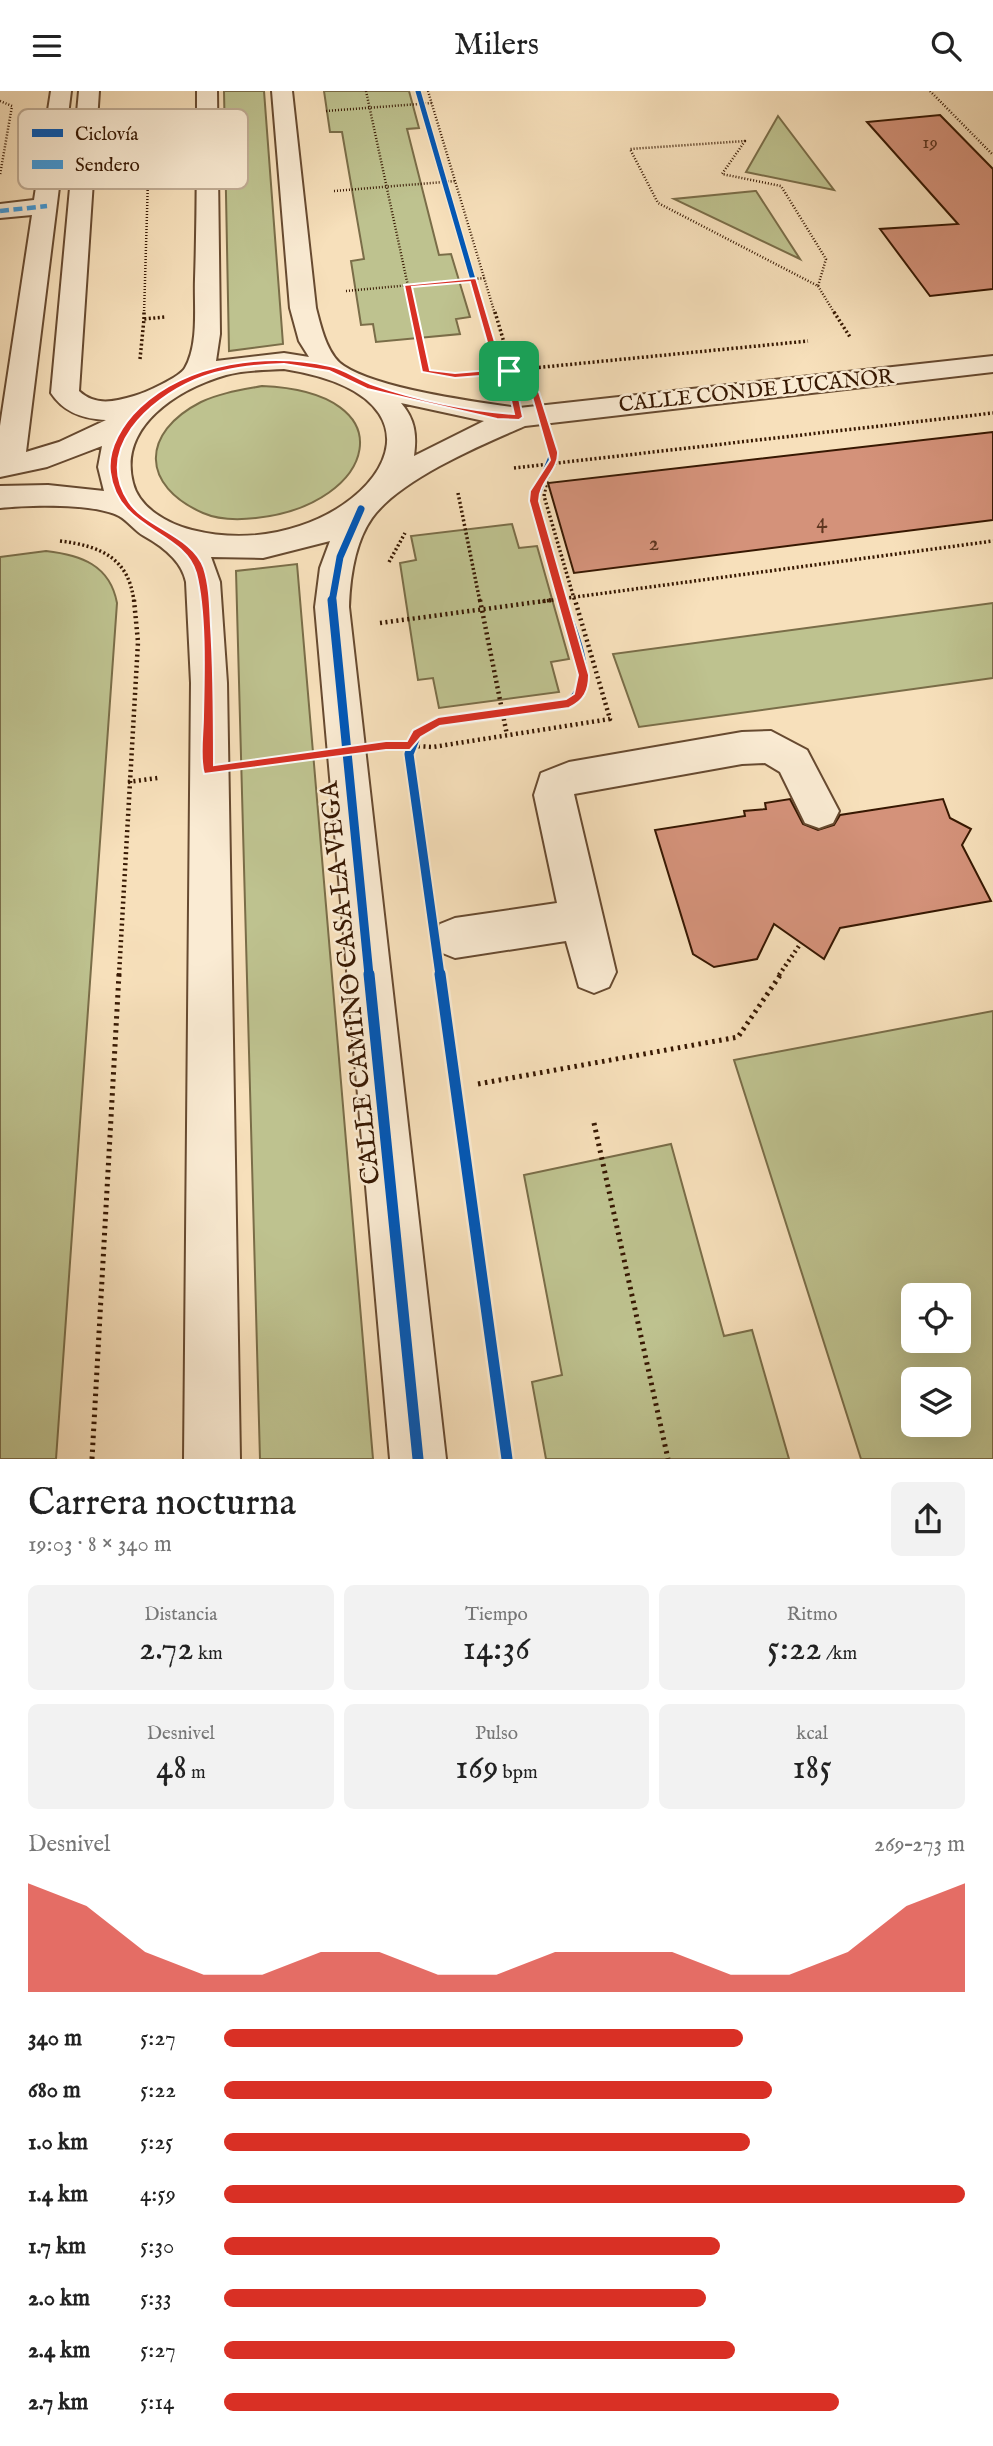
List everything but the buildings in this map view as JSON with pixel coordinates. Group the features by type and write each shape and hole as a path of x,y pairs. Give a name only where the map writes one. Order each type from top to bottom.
{"street":[{"path":"59,109 61,91"},
{"path":"207,91 207,109"},
{"path":"282,91 303,309 312,341 331,369"},
{"path":"0,497 57,495 91,498 126,507 169,535 196,544 226,547 274,545 326,530 372,498 399,457 401,437 396,418 386,401 370,387 331,369 284,361 245,363 193,378 92,441 57,455 4,467 49,189"},
{"path":"84,189 65,393 72,402 98,412 144,409"},
{"path":"193,378 203,360 207,334 209,189"},
{"path":"0,211 47,206"},
{"name":"CALLE CONDE LUCANOR","path":"370,387 470,410 531,416 993,364"},
{"path":"126,507 115,479 115,453 121,436 144,409"},
{"name":"CALLE CONDE LUCANOR","path":"372,498 460,443 531,416"},
{"name":"CALLE CAMINO CASA LA VEGA","path":"372,498 340,549 332,578 332,607 418,1459"},
{"path":"169,535 189,552 198,565 203,583 209,683 213,1123 212,1459"},
{"path":"594,972 554,795 555,785 562,781 742,748 771,747 794,761 820,811"},
{"path":"455,938 582,919"}],"path":[{"path":"366,91 426,372"},
{"path":"418,91 427,103 456,181 508,356 509,371 555,456 534,491 537,513"},
{"path":"428,91 427,103 444,182 481,306"},
{"path":"930,91 993,155"},
{"path":"0,101 12,106 0,177"},
{"path":"318,112 427,103"},
{"path":"818,286 826,259 781,186 722,174 745,141 630,149 658,203 818,286 850,337"},
{"path":"329,192 456,181"},
{"path":"144,319 148,189"},
{"path":"342,292 485,278"},
{"path":"836,339 863,336"},
{"path":"495,372 809,341"},
{"path":"496,360 531,386 531,466 993,413"},
{"path":"128,782 346,751 433,747 610,719 544,496 550,463"},
{"path":"456,485 508,735"},
{"path":"46,539 82,543 108,555 128,573 138,642 128,782 92,1459"},
{"path":"373,624 993,541"},
{"path":"558,586 565,611"},
{"path":"490,714 516,710"},
{"path":"409,750 417,734"},
{"path":"478,1084 738,1037 801,943"},
{"path":"594,1122 668,1459"}],"green space":[{"path":"224,91 264,91 283,344 229,351 226,189 248,189 248,109 224,109"},
{"path":"324,91 409,91 419,128 407,129 439,255 451,254 470,317 456,319 460,334 376,342 373,324 361,325 351,261 364,259 342,132 330,132"},
{"path":"778,116 834,190 746,172"},
{"path":"755,191 800,259 674,199"},
{"path":"262,386 309,393 340,407 357,427 360,449 350,472 329,493 297,509 256,518 216,517 183,502 168,489 159,474 156,459 158,444 167,429 181,415 201,402 223,394"},
{"path":"512,524 519,548 537,546 569,659 551,662 559,692 439,708 433,678 418,680 400,563 416,560 411,536"},
{"path":"46,551 71,555 92,564 108,579 117,603 56,1459 0,1459 0,557"},
{"path":"297,564 373,1459 260,1459 236,571"},
{"path":"993,603 993,678 639,727 613,654"},
{"path":"993,1011 993,1459 861,1459 734,1060"},
{"path":"671,1144 724,1336 752,1330 789,1459 546,1459 532,1382 562,1375 524,1175"}],"marked path":[{"path":"0,211 47,206"}],"cycle path":[{"path":"418,91 496,360 535,392 554,452 534,501 584,675 581,692 569,703 438,722 417,734 409,754 507,1459"},
{"path":"361,509 340,557 334,580 332,607 418,1459"}],"route":[{"path":"509,371 455,376 426,372 408,285 473,279 496,360 509,371 519,417 497,416 413,398 370,387 331,369 284,361 245,363 193,378 153,400 135,417 121,436 115,453 117,487 126,507 169,535 189,552 198,565 203,583 209,683 208,771 386,745 410,746 425,726 438,722 569,703 578,697 584,685 584,675 534,501 534,491 540,478 555,456 535,392 531,386 509,371"}]}
